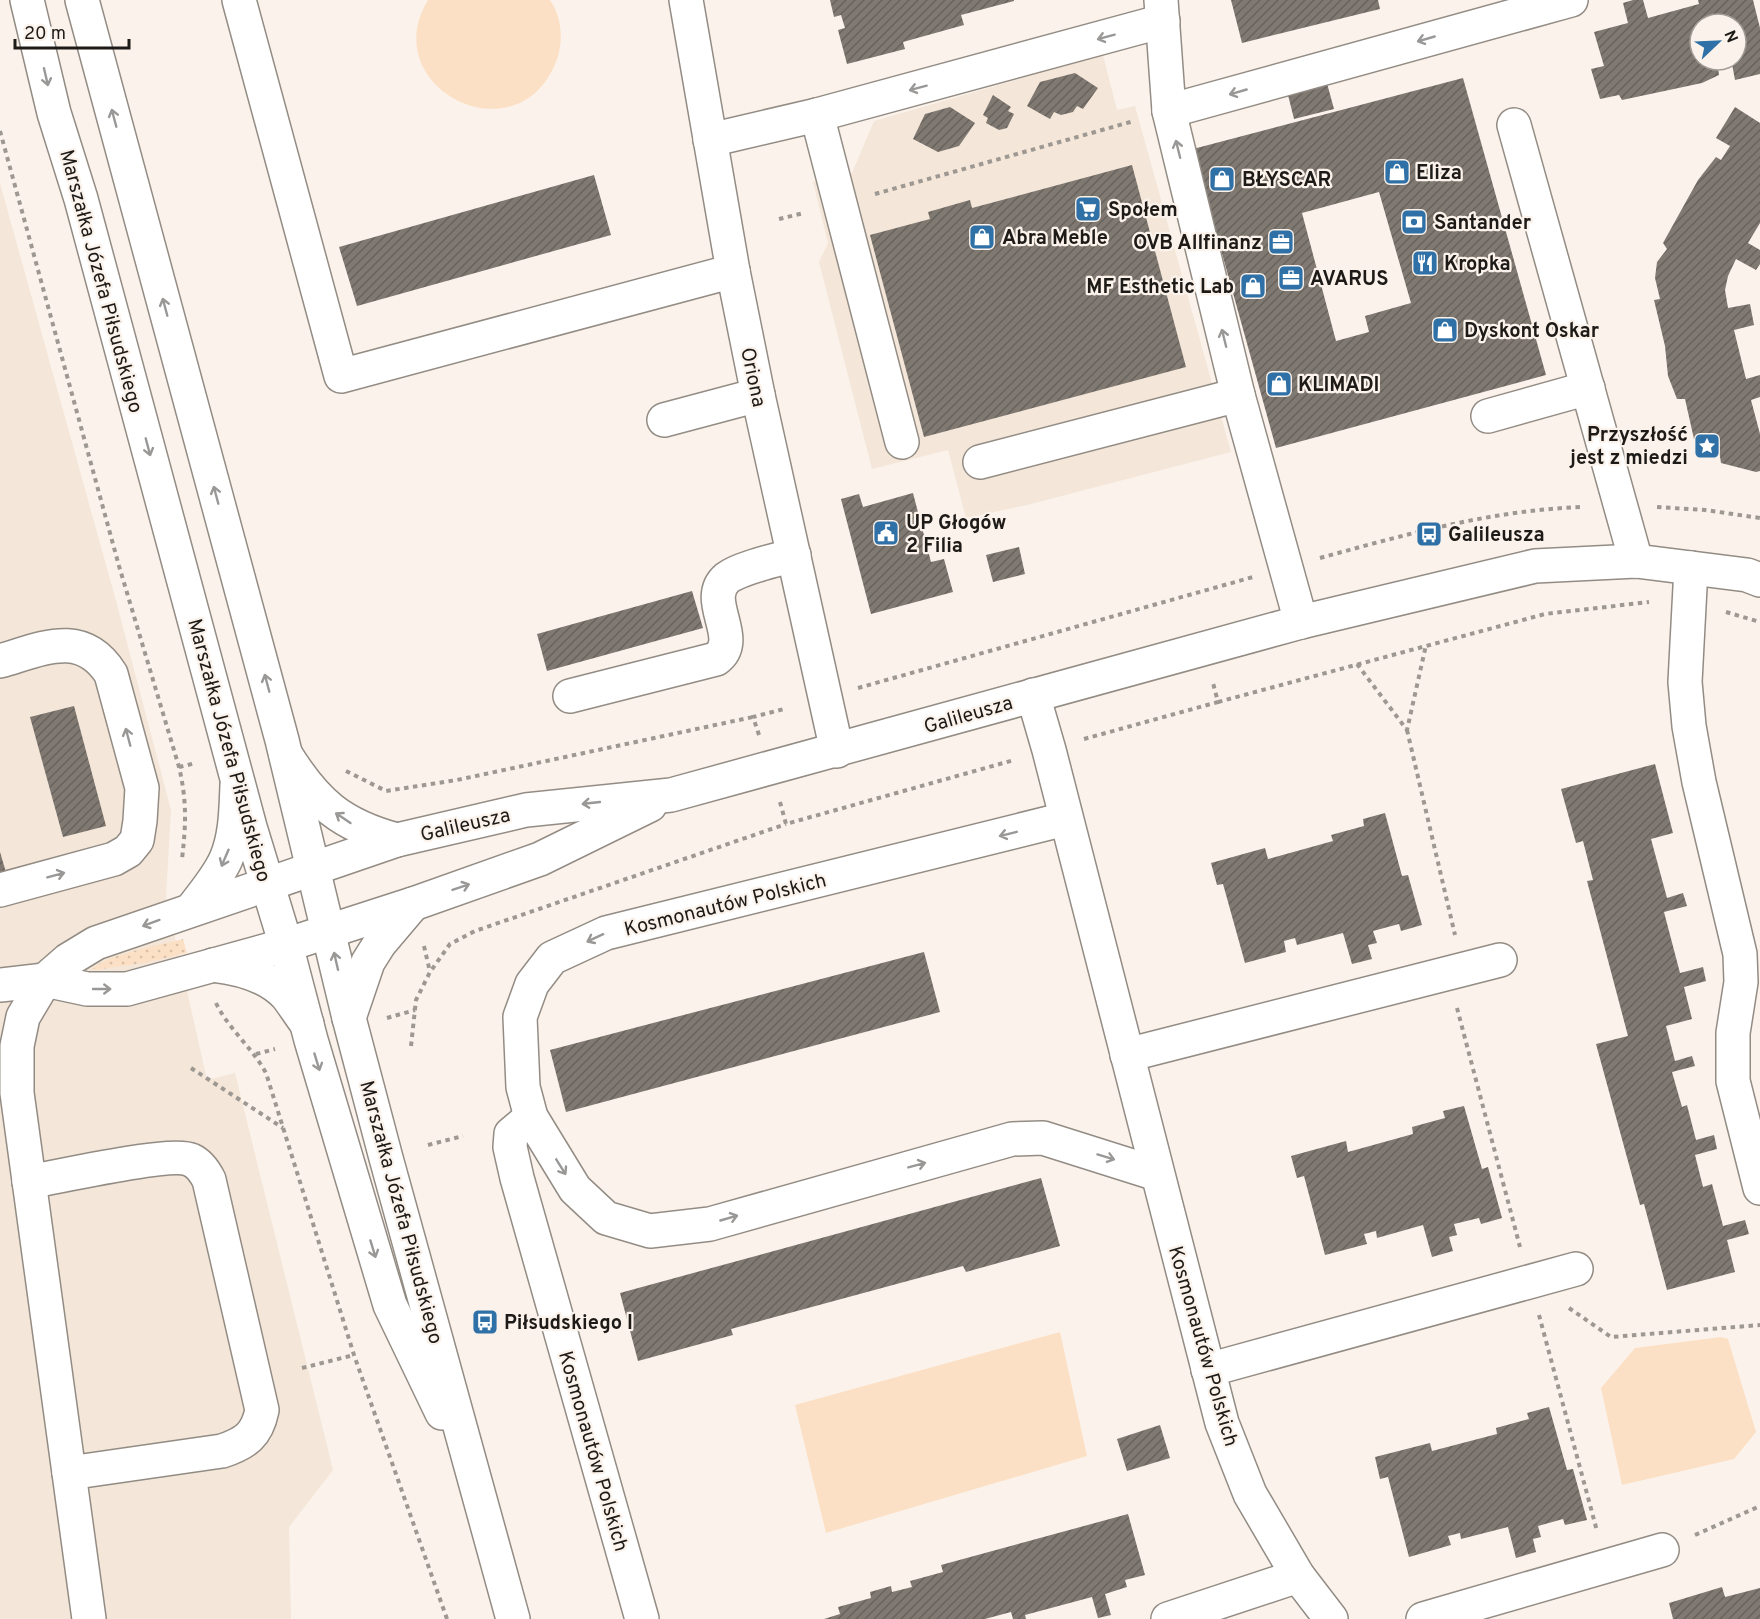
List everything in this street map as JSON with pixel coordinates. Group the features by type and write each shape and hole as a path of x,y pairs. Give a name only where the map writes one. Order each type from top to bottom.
{"street":[{"name":"Marszałka Józefa Piłsudskiego","path":"82,0 286,755 349,1018 386,1158 513,1619"},
{"path":"239,0 341,376 733,271"},
{"name":"Oriona","path":"686,0 733,271 758,395 837,751"},
{"path":"1169,111 1479,12 1571,0"},
{"name":"Marszałka Józefa Piłsudskiego","path":"23,7 81,199 237,780 390,1305 477,1484"},
{"path":"710,140 817,115 1162,11 1169,111 1238,395 1301,622"},
{"path":"817,115 902,442"},
{"path":"1514,125 1636,561"},
{"path":"1488,416 1588,388"},
{"path":"664,420 758,395"},
{"path":"980,462 1238,395"},
{"path":"570,696 716,659 723,654 727,645 719,590 727,579 739,572 794,555"},
{"name":"Galileusza","path":"89,1619 17,1093 17,1046 23,1017 45,980 68,960 96,943 397,840 526,810 670,795 1301,622 1535,566 1636,561 1747,575 1760,580"},
{"path":"1691,568 1685,682 1689,726 1699,782 1740,954 1742,982 1733,1033 1733,1081 1760,1188"},
{"path":"0,661 66,644 80,646 94,654 111,674 142,788 141,821 136,840 128,851 114,859 0,890"},
{"name":"Kosmonautów Polskich","path":"1032,695 1049,750 1222,1423 1250,1494 1298,1576 1331,1619"},
{"path":"286,755 304,785 321,802 357,827 397,840"},
{"path":"192,909 227,857 236,816 237,780"},
{"name":"Galileusza","path":"0,985 45,980 87,989 127,989 286,945 413,904 540,859 670,795"},
{"name":"Kosmonautów Polskich","path":"1065,819 606,933 552,958 532,984 520,1017 524,1087 531,1117 575,1189 606,1218 650,1231 710,1224 1012,1139 1043,1138 1157,1174"},
{"path":"349,1018 368,962 380,943 413,904"},
{"path":"1127,1055 1500,960"},
{"path":"211,965 234,967 275,986 287,996 307,1024"},
{"name":"Kosmonautów Polskich","path":"531,1117 511,1134 510,1147 642,1619"},
{"path":"29,1182 155,1159 182,1157 200,1165 209,1180 262,1410 259,1426 250,1436 237,1446 222,1451 69,1473"},
{"path":"1208,1370 1576,1269"},
{"path":"1422,1619 1662,1550"},
{"path":"1168,1619 1298,1576"}],"path":[{"path":"840,204 1169,111"},
{"path":"0,131 119,566 179,767 185,795 186,825 181,864"},
{"path":"1081,740 1545,614 1671,599 1760,622"},
{"path":"1407,730 1425,645"},
{"path":"1357,664 1407,730 1458,948 1456,971"},
{"path":"1211,676 1218,702"},
{"path":"343,769 386,791 458,780 784,710"},
{"path":"753,717 758,731"},
{"path":"411,1046 416,1000 430,972 450,944 475,931 786,824 1011,761"},
{"path":"782,810 786,824"},
{"path":"215,1000 222,1015 237,1035 256,1054 266,1073 354,1355 447,1619"},
{"path":"386,1018 415,1010"},
{"path":"256,1054 278,1048"},
{"path":"191,1068 284,1129"},
{"path":"428,1145 463,1136"},
{"path":"1529,1281 1611,1337 1760,1325"},
{"path":"302,1368 354,1355"},
{"path":"1662,1550 1760,1506"}],"shaded area":[{"path":"428,0 550,0 557,14 561,38 556,62 537,91 512,106 484,108 458,100 435,84 420,60 417,32"},
{"path":"1103,55 1117,110 1135,106 1231,452 1027,505 966,518 948,450 872,469 819,262 828,243 813,182 852,173 874,121"},
{"path":"0,183 115,597 171,810 166,897 207,1080 235,1073 333,1470 289,1527 291,1619 0,1619"},
{"path":"183,939 187,953 143,963 95,970 93,968 123,954"},
{"path":"1060,1332 1087,1456 826,1533 795,1405"},
{"path":"1721,1337 1728,1339 1756,1432 1734,1459 1622,1485 1601,1388 1635,1348"}],"building":[{"path":"830,0 1014,1 961,15 964,25 903,42 905,49 847,64 838,30 845,28 841,15 834,17"},
{"path":"1231,0 1378,0 1380,9 1242,43"},
{"path":"1633,0 1643,0 1648,18 1699,4 1698,0 1753,0 1760,28 1760,74 1735,80 1734,72 1748,72 1748,12 1688,12 1688,72 1719,72 1719,75 1702,83 1622,100 1619,95 1600,99 1591,69 1604,66 1594,32 1628,23 1623,3"},
{"path":"1075,73 1098,88 1083,109 1077,106 1073,112 1061,115 1054,112 1050,119 1027,106 1040,82"},
{"path":"1325,76 1334,109 1294,119 1286,87"},
{"path":"1463,78 1546,375 1276,448 1193,149","holes":["1379,192 1411,303 1365,316 1369,332 1336,341 1302,213"]},
{"path":"993,95 1011,107 1008,111 1014,114 1007,128 999,130 986,123 988,118 983,115"},
{"path":"950,107 975,123 959,146 938,152 913,139 925,114"},
{"path":"1735,107 1760,123 1760,223 1748,243 1760,250 1760,264 1756,270 1736,259 1728,276 1725,290 1728,308 1750,304 1754,325 1734,330 1746,379 1760,375 1760,397 1751,400 1760,434 1760,471 1756,472 1721,463 1718,443 1696,448 1685,399 1677,399 1668,376 1665,346 1654,300 1660,299 1655,278 1657,262 1667,249 1663,243 1698,180 1716,157 1721,160 1730,146 1716,138"},
{"path":"1132,165 1186,367 924,437 870,235 930,219 928,212 970,200 972,208"},
{"path":"594,175 611,235 357,306 339,247"},
{"name":"UP Głogów 2 Filia","path":"913,493 931,562 944,559 953,592 871,614 841,499 859,494 863,507"},
{"path":"1019,547 1025,574 993,582 986,555"},
{"path":"692,591 703,628 547,671 537,634"},
{"path":"74,706 106,826 63,837 30,717"},
{"path":"1655,764 1673,833 1651,839 1667,898 1683,893 1687,906 1664,912 1680,973 1703,967 1706,981 1684,987 1692,1019 1666,1026 1675,1061 1692,1056 1695,1066 1672,1072 1682,1107 1687,1105 1696,1140 1714,1135 1717,1149 1695,1155 1703,1187 1712,1184 1723,1226 1745,1220 1749,1234 1727,1240 1735,1272 1667,1290 1644,1204 1640,1205 1596,1044 1628,1036 1587,881 1593,880 1583,841 1576,843 1561,789"},
{"path":"1385,813 1402,876 1408,875 1422,925 1401,931 1399,924 1373,931 1377,943 1368,945 1372,959 1352,964 1343,933 1297,945 1295,938 1284,941 1286,952 1245,963 1223,884 1217,885 1211,863 1265,848 1268,859 1333,841 1331,835 1364,826 1363,819"},
{"path":"0,852 15,903 0,907"},
{"path":"924,952 940,1012 566,1112 550,1050"},
{"path":"1464,1106 1482,1169 1488,1167 1502,1218 1481,1224 1479,1218 1454,1224 1457,1235 1449,1237 1453,1251 1432,1257 1423,1225 1377,1238 1376,1231 1364,1234 1367,1244 1325,1255 1304,1176 1297,1178 1291,1156 1346,1141 1348,1152 1413,1134 1412,1127 1445,1118 1443,1111"},
{"path":"1041,1178 1060,1246 966,1272 963,1266 731,1329 733,1335 638,1361 620,1293"},
{"path":"1549,1407 1567,1470 1573,1469 1587,1520 1565,1525 1563,1519 1538,1526 1541,1537 1533,1539 1536,1552 1516,1558 1508,1527 1461,1539 1460,1533 1448,1536 1451,1545 1409,1557 1388,1477 1380,1479 1375,1457 1430,1443 1432,1451 1497,1434 1496,1428 1529,1419 1527,1413"},
{"path":"1160,1425 1170,1458 1127,1471 1117,1439"},
{"path":"1128,1514 1145,1575 1125,1580 1127,1587 1105,1594 1111,1615 1098,1618 1092,1597 1025,1615 1026,1619 1013,1619 1011,1612 985,1619 824,1619 840,1614 838,1607 871,1598 870,1592 891,1586 892,1592 912,1587 910,1581 943,1572 941,1565"},
{"path":"1722,1587 1725,1597 1760,1588 1760,1619 1673,1619 1669,1603"}],"place":[{"name":"Eliza","path":"1397,172"},
{"name":"BŁYSCAR","path":"1222,179"},
{"name":"Społem","path":"1088,209"},
{"name":"Santander","path":"1414,222"},
{"name":"Abra Meble","path":"982,237"},
{"name":"OVB Allfinanz","path":"1281,242"},
{"name":"Kropka","path":"1425,263"},
{"name":"AVARUS","path":"1291,278"},
{"name":"MF Esthetic Lab","path":"1253,286"},
{"name":"Dyskont Oskar","path":"1445,330"},
{"name":"KLIMADI","path":"1279,384"},
{"name":"Przyszłość jest z miedzi","path":"1707,446"},
{"name":"UP Głogów 2 Filia","path":"886,533"},
{"name":"Galileusza","path":"1429,534"},
{"name":"Piłsudskiego I","path":"485,1322"}]}
